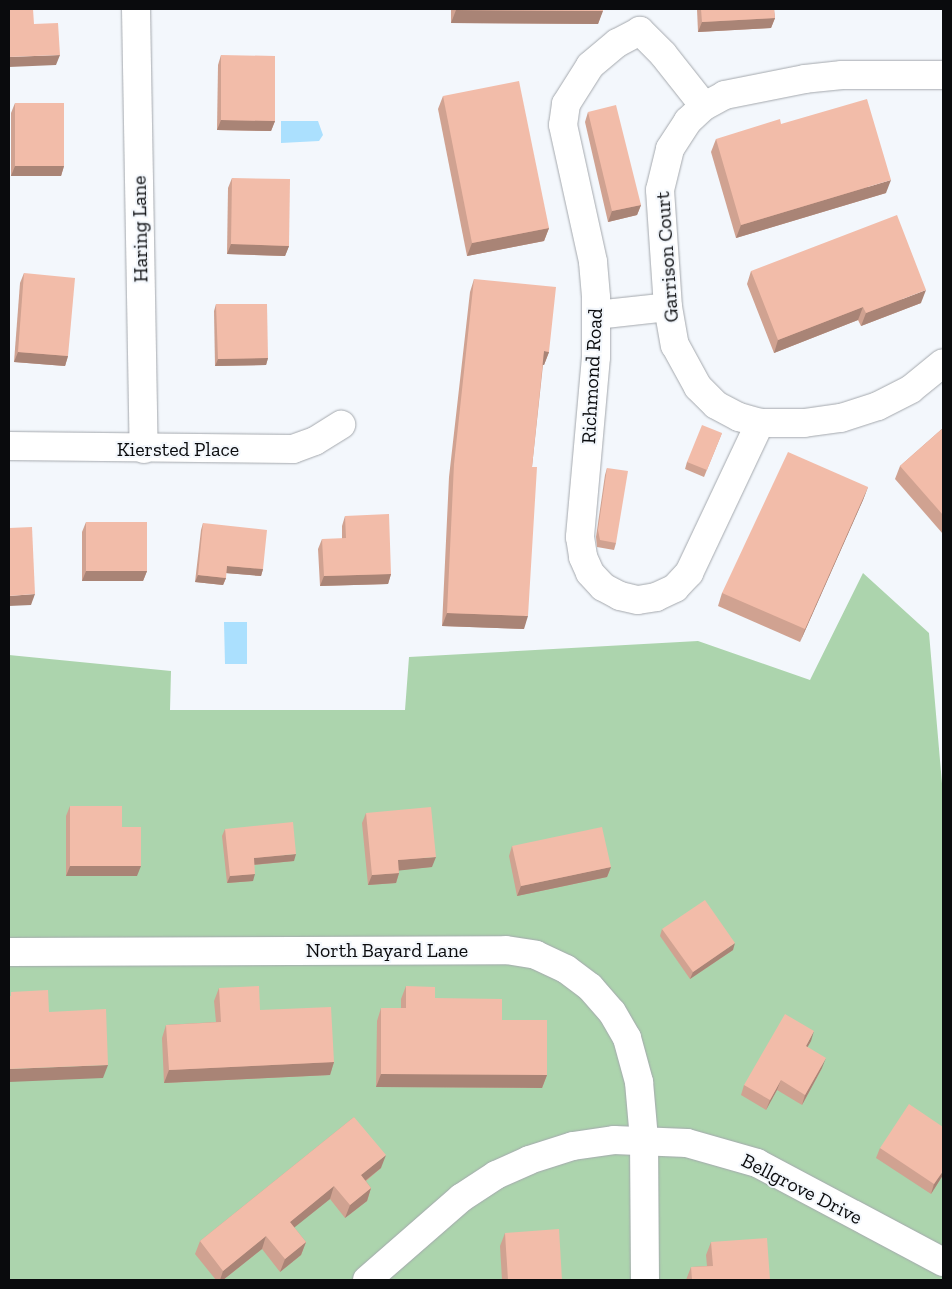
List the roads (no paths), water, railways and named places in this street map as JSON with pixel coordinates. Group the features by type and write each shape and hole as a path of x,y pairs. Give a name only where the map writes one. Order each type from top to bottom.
{"street":[{"name":"Haring Lane","path":"136,9 144,449"},
{"name":"Richmond Road","path":"704,106 663,54 640,31 617,43 590,66 574,86 566,104 563,125 593,262 596,315 596,357 580,537 583,557 590,573 603,587 620,596 638,600 656,597 675,588 689,573 760,423"},
{"name":"Garrison Court","path":"943,75 842,75 805,78 725,95 704,106 688,121 670,149 660,190 668,307 675,345 698,387 716,405 739,417 760,423 804,424 860,412 911,389 943,363"},
{"path":"596,315 668,307"},
{"name":"Kiersted Place","path":"9,446 144,449 293,449 315,441 341,426"},
{"name":"North Bayard Lane","path":"9,952 506,950 536,956 566,969 590,987 612,1012 627,1038 639,1082 644,1139 645,1280"},
{"name":"Bellgrove Drive","path":"368,1280 461,1198 496,1175 528,1160 573,1146 644,1139 687,1143 757,1163 943,1262"}],"water":[{"path":"281,121 318,121 323,135 319,141 281,143"},
{"path":"224,622 247,622 247,664 225,664"}]}
